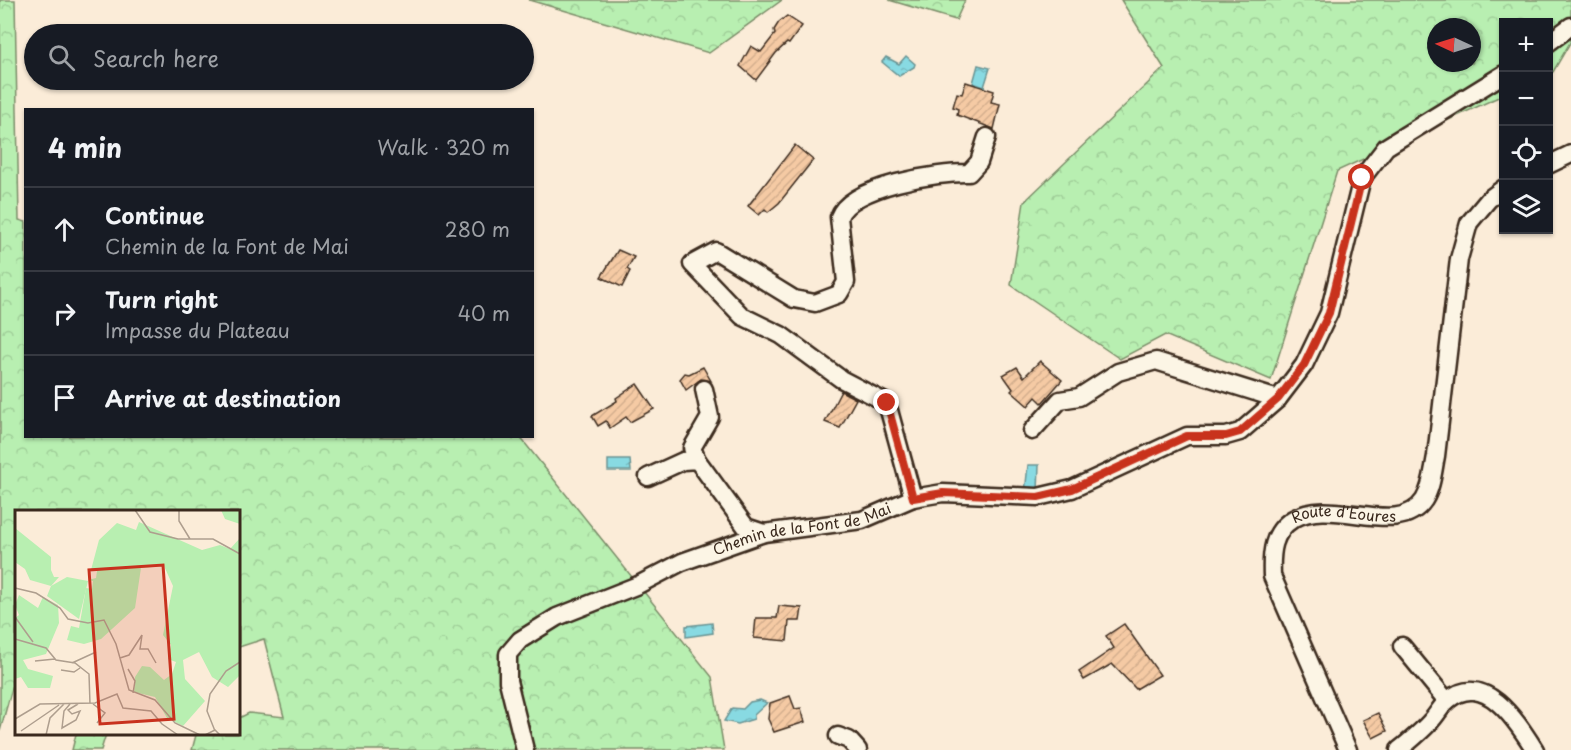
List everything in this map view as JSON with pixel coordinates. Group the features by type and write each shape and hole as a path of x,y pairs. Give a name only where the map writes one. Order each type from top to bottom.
{"street":[{"path":"1553,39 1571,26"},
{"name":"Chemin de la Font de Mai","path":"525,750 507,681 508,654 520,640 557,617 638,585 682,562 764,533 862,520 913,498 943,493 1038,497 1072,489 1187,436 1226,436 1240,432 1278,399 1304,365 1329,313 1362,178 1386,147 1499,76"},
{"path":"913,498 887,403 841,379 782,336 742,316 692,264 716,251 794,299 815,303 840,294 846,282 839,217 842,208 896,183 943,172 969,172 979,162 987,137"},
{"path":"1553,162 1571,153"},
{"name":"Route d'Eoures","path":"1348,750 1272,576 1271,554 1276,537 1288,522 1306,511 1329,509 1385,518 1405,515 1423,502 1430,486 1436,456 1459,259 1469,223 1499,192"},
{"path":"1032,431 1060,400 1079,397 1118,372 1156,361 1278,399"},
{"path":"704,389 710,417 692,448 697,460 746,527 764,533"},
{"path":"648,477 683,461 697,460"},
{"path":"1402,646 1447,701"},
{"path":"1399,750 1430,722 1447,701 1462,691 1482,691 1499,702 1535,750"},
{"path":"838,736 849,740 858,750"}],"green space":[{"path":"0,0 15,0 19,220 24,221 24,438 521,438 712,677 724,750 192,750 196,735 240,735 240,718 249,713 284,717 264,639 240,647 240,510 15,510 15,678 0,731"},
{"path":"529,0 782,0 709,53"},
{"path":"889,0 965,0 956,20"},
{"path":"1121,0 1571,0 1571,41 1553,72 1553,18 1499,18 1499,97 1337,171 1271,380 1165,335 1120,359 1011,285 1024,202 1164,68"},
{"path":"76,735 106,735 101,750 72,750"}],"water":[{"path":"906,56 915,64 914,67 899,76 882,62 886,57 899,64"},
{"path":"978,65 990,68 984,87 973,83"},
{"path":"608,460 630,460 631,471 608,471"},
{"path":"1028,465 1039,465 1038,491 1025,493"},
{"path":"712,623 713,633 686,637 686,626"},
{"path":"760,700 767,703 754,715 754,719 738,724 724,721 732,708 743,709 750,702"}],"building":[{"path":"787,16 802,26 789,44 787,43 776,53 756,80 740,66 751,46 761,52 775,34 774,30 779,22"},
{"path":"966,82 994,91 991,102 1000,104 994,129 957,115 958,109 953,107 957,93 962,94"},
{"path":"795,145 813,160 779,203 768,212 765,209 759,215 748,206"},
{"path":"618,250 634,257 627,269 630,271 622,287 601,277"},
{"path":"1040,361 1062,380 1042,403 1036,397 1028,406 1011,391 1013,389 1003,375 1017,367 1024,377"},
{"path":"703,367 711,381 701,379 686,390 680,379 685,373 689,374"},
{"path":"637,384 654,409 630,422 626,417 610,428 606,421 598,426 592,416 617,401 616,398"},
{"path":"841,391 856,399 840,428 825,422"},
{"path":"779,606 802,608 800,621 789,621 787,641 754,638 756,618 777,618"},
{"path":"1124,624 1160,675 1136,689 1112,664 1084,680 1079,672 1114,648 1106,636"},
{"path":"790,696 795,709 801,708 805,722 774,732 768,719 770,703"},
{"path":"1378,713 1387,731 1373,738 1363,720"}],"route":[{"path":"887,403 913,498 943,493 1038,497 1072,489 1187,436 1226,436 1240,432 1278,399 1304,365 1329,313 1341,255 1362,178"}]}
